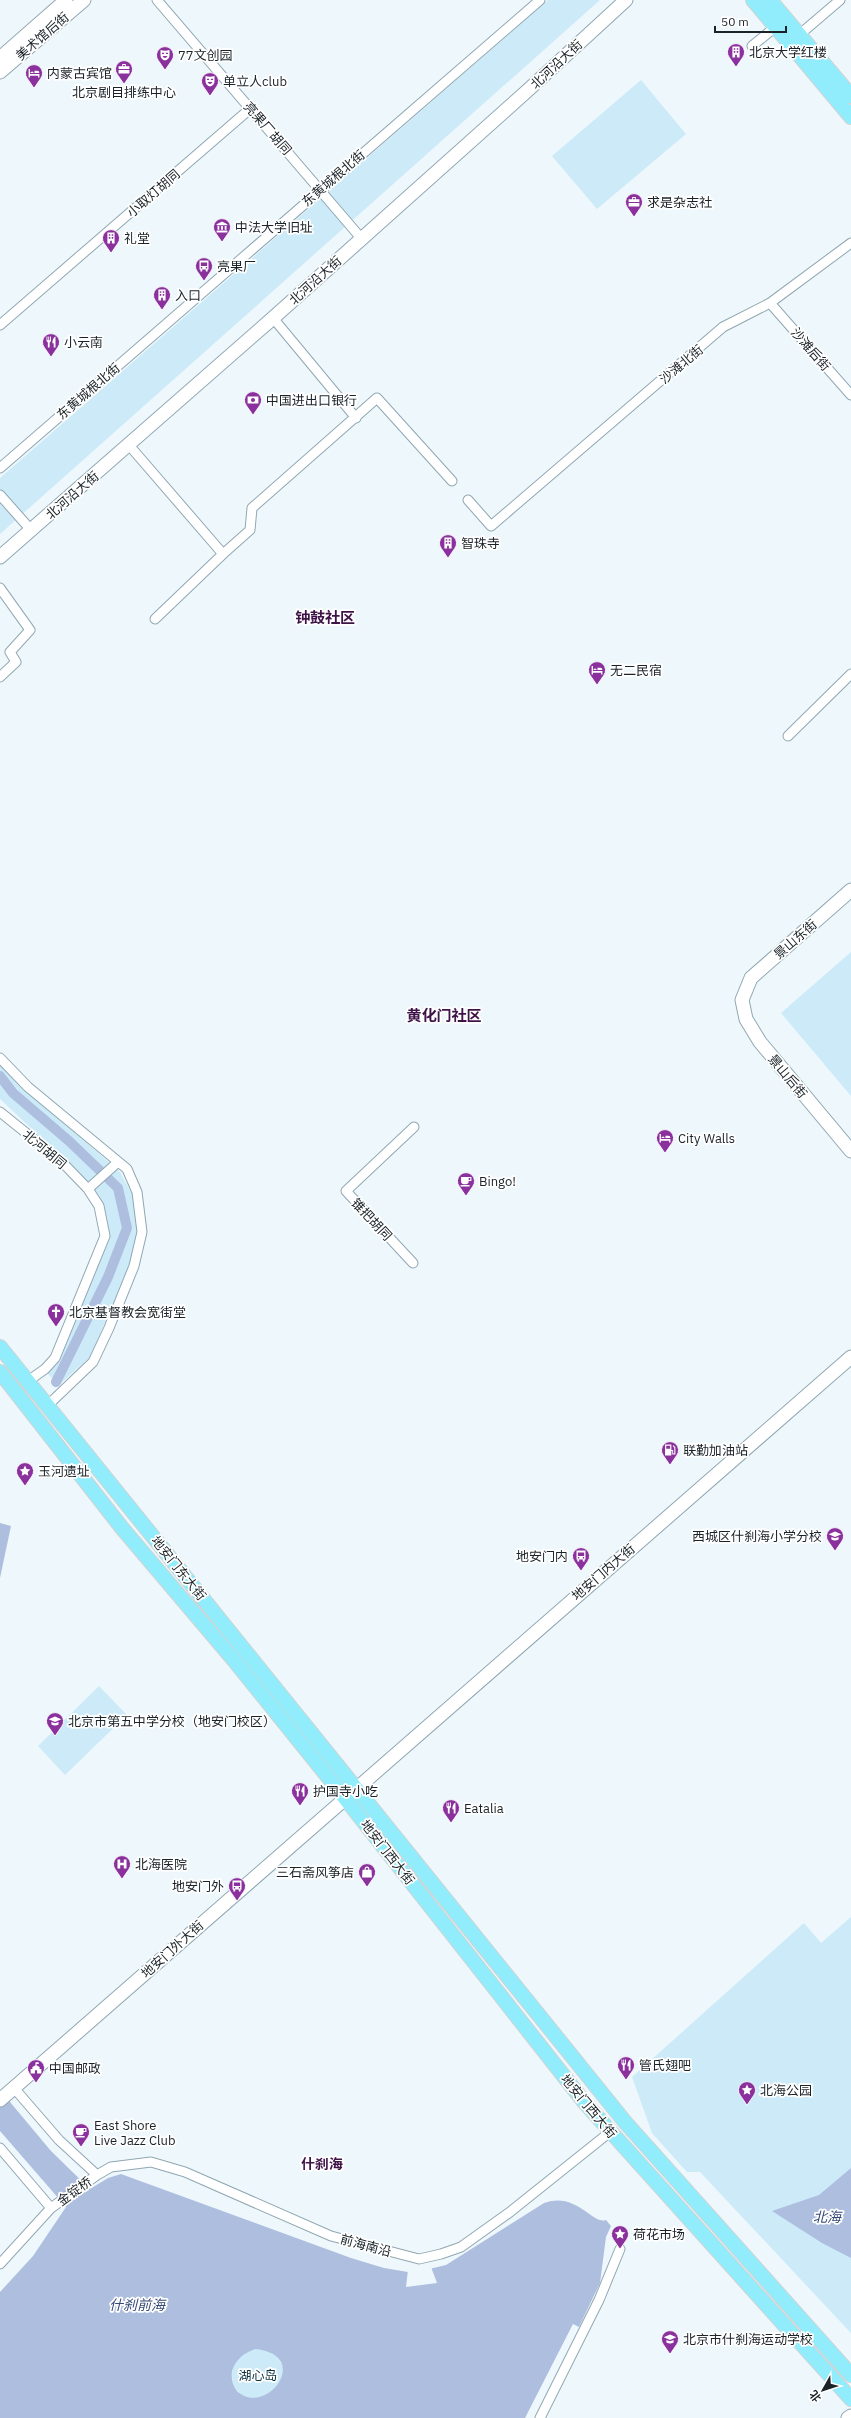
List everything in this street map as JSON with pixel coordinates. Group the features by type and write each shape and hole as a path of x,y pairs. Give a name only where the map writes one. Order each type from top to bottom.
{"main road":[{"name":"美术馆后街","path":"0,58 66,0"},
{"name":"美术馆后街","path":"0,72 84,0"},
{"name":"北河沿大街","path":"0,557 273,318 527,91 626,0"},
{"path":"753,0 780,23 799,35 851,96"},
{"path":"770,0 780,23 851,117"},
{"name":"景山东街","path":"744,993 751,978 851,890"},
{"name":"景山后街","path":"744,993 743,1008 760,1042 851,1151"},
{"name":"地安门东大街","path":"0,1347 358,1789"},
{"name":"地安门内大街","path":"345,1798 358,1789 677,1507 851,1358"},
{"name":"地安门东大街","path":"0,1372 122,1528 233,1659 345,1798"},
{"name":"地安门西大街","path":"358,1789 625,2122 851,2375"},
{"name":"地安门西大街","path":"345,1798 585,2103 851,2399"},
{"name":"地安门外大街","path":"0,2100 345,1798"}],"street":[{"name":"亮果厂胡同","path":"157,0 321,189 361,238"},
{"name":"东黄城根北街","path":"0,468 540,0"},
{"path":"799,35 840,0"},
{"path":"752,46 780,23"},
{"name":"小取灯胡同","path":"0,325 251,108"},
{"name":"沙滩北街","path":"468,500 491,526 724,327 770,303 851,243"},
{"name":"沙滩后街","path":"770,303 851,395"},
{"path":"273,318 356,418"},
{"path":"155,619 222,554 250,530 252,508 377,398 452,481"},
{"path":"128,444 222,554"},
{"path":"0,495 31,530"},
{"path":"0,588 30,630 10,652 16,662 0,677"},
{"path":"788,736 851,674"},
{"path":"0,1058 28,1087 127,1169 137,1192 142,1232 134,1266 93,1362 47,1406"},
{"name":"北河胡同","path":"0,1112 61,1161 88,1189 99,1206 105,1236 55,1358 45,1370 28,1382"},
{"name":"锥把胡同","path":"413,1263 346,1191 414,1127"},
{"path":"88,1189 118,1162"},
{"path":"14,2088 59,2140 97,2175"},
{"name":"前海南沿","path":"97,2175 111,2168 151,2162 185,2172 330,2236 419,2259 441,2254 461,2247 510,2212 610,2132"},
{"path":"0,2148 51,2208"},
{"name":"金锭桥","path":"0,2264 51,2208 97,2175"},
{"path":"540,2418 599,2300 620,2249"}],"green space":[{"path":"548,0 600,0 0,534 0,478"},
{"path":"641,80 686,134 597,209 552,156"},
{"path":"851,952 851,1096 781,1013"},
{"path":"0,1061 20,1085 120,1172 133,1196 141,1226 136,1252 90,1357 58,1386 46,1371 107,1227 101,1200 82,1176 0,1099"},
{"path":"99,1686 127,1715 65,1775 38,1746"},
{"name":"北海公园","path":"851,1917 851,2333 700,2172 687,2172 652,2133 632,2077 804,1923 821,1943"},
{"name":"湖心岛","path":"258,2349 268,2351 276,2357 282,2365 284,2375 282,2385 276,2393 268,2399 258,2401 248,2399 240,2393 234,2385 232,2375 234,2365 240,2357 248,2351"}],"water":[{"path":"0,1523 11,1526 0,1578"},
{"name":"什刹前海","path":"0,2090 51,2151 90,2189 108,2178 121,2174 351,2258 384,2268 408,2272 421,2271 446,2265 544,2203 555,2200 565,2201 574,2204 595,2218 606,2220 611,2226 606,2237 600,2283 579,2327 573,2324 525,2418 0,2418 0,2292 33,2256 66,2207 0,2131","holes":["256,2349 273,2354 281,2362 283,2372 279,2383 271,2391 260,2397 248,2397 237,2391 233,2384 232,2371 238,2360 243,2355"]},
{"name":"北海","path":"851,2168 851,2258 822,2243 772,2211 819,2195"}],"pier":[{"path":"431,2267 437,2283 406,2287 408,2270"}],"waterway":[{"path":"0,1076 13,1093 69,1141 118,1188 127,1228 108,1277 56,1382"}],"place":[{"name":"北京大学红楼","path":"736,67"},
{"name":"77文创园","path":"165,70"},
{"name":"北京剧目排练中心","path":"124,84"},
{"name":"内蒙古宾馆","path":"34,88"},
{"name":"单立人club","path":"210,96"},
{"name":"求是杂志社","path":"634,217"},
{"name":"中法大学旧址","path":"222,242"},
{"name":"礼堂","path":"111,253"},
{"name":"亮果厂","path":"204,281"},
{"name":"入口","path":"162,310"},
{"name":"小云南","path":"51,357"},
{"name":"中国进出口银行","path":"253,415"},
{"name":"智珠寺","path":"448,558"},
{"name":"无二民宿","path":"597,685"},
{"name":"City Walls","path":"665,1153"},
{"name":"Bingo!","path":"466,1196"},
{"name":"北京基督教会宽街堂","path":"56,1327"},
{"name":"联勤加油站","path":"670,1465"},
{"name":"玉河遗址","path":"25,1486"},
{"name":"西城区什刹海小学分校","path":"835,1551"},
{"name":"地安门内","path":"581,1571"},
{"name":"北京市第五中学分校（地安门校区）","path":"55,1736"},
{"name":"护国寺小吃","path":"300,1806"},
{"name":"Eatalia","path":"451,1823"},
{"name":"北海医院","path":"122,1879"},
{"name":"三石斋风筝店","path":"367,1887"},
{"name":"地安门外","path":"237,1901"},
{"name":"管氏翅吧","path":"626,2080"},
{"name":"中国邮政","path":"36,2083"},
{"name":"北海公园","path":"747,2105"},
{"name":"East Shore Live Jazz Club","path":"81,2147"},
{"name":"荷花市场","path":"620,2249"},
{"name":"北京市什刹海运动学校","path":"670,2354"}],"district":[{"name":"钟鼓社区","path":"325,618"},
{"name":"黄化门社区","path":"444,1016"},
{"name":"什刹海","path":"322,2164"}]}
